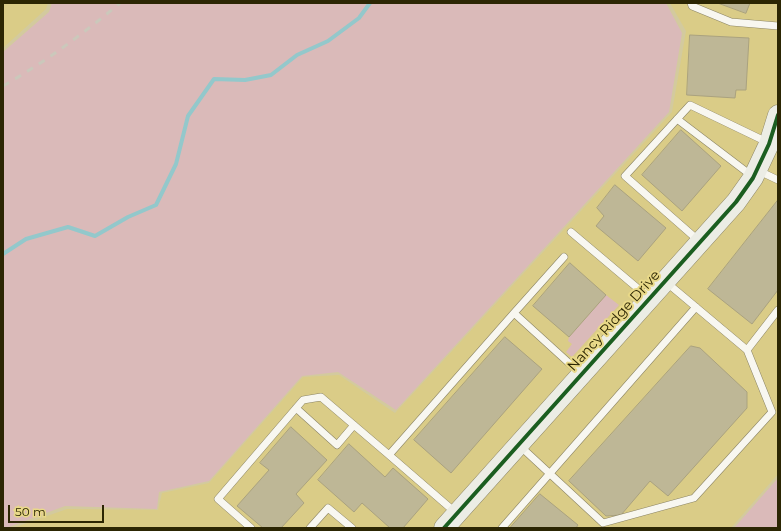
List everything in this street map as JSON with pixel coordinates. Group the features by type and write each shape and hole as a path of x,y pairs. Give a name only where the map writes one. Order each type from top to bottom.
{"street":[{"name":"Nancy Ridge Drive","path":"450,521 736,202 774,146 778,115"}],"lane":[{"path":"691,3 692,6 731,22 778,26"},
{"path":"700,242 625,176 690,105 774,146"},
{"path":"677,119 755,174 778,180"},
{"path":"571,232 650,298"},
{"path":"390,455 564,257"},
{"path":"518,445 550,474 601,526 694,498 772,412 747,350 665,281"},
{"path":"502,528 696,307"},
{"path":"747,350 778,310"},
{"path":"514,313 582,374"},
{"path":"251,528 218,499 303,400 321,397 390,455 450,521"},
{"path":"296,408 337,444 354,426"},
{"path":"310,528 328,508 352,528"}],"shaded area":[{"path":"3,3 48,3 46,9 3,48"},
{"path":"52,3 666,3 682,33 669,112 396,410 338,372 302,376 209,481 159,492 157,509 65,506 3,528 3,52 49,12"},
{"path":"670,3 778,3 778,474 731,528 13,528 67,509 158,510 162,493 209,483 303,377 339,375 395,413 672,112 686,31"},
{"path":"606,295 619,305 572,357 566,352 572,344 568,341 569,337"},
{"path":"778,478 778,528 734,528"}],"building":[{"path":"718,3 750,3 746,13"},
{"path":"690,35 749,38 746,90 736,90 735,98 687,95"},
{"path":"681,130 721,166 682,211 642,175"},
{"path":"615,185 666,228 638,261 596,226 604,216 597,208"},
{"path":"778,200 778,290 752,324 708,289"},
{"path":"570,263 606,295 569,337 533,306"},
{"path":"505,337 542,369 451,473 414,440"},
{"path":"691,346 700,348 747,392 747,408 668,496 650,481 621,515 606,516 569,481"},
{"path":"291,427 327,460 296,494 304,503 281,528 263,528 237,506 269,470 260,463"},
{"path":"349,444 385,477 393,468 428,499 403,528 390,528 362,503 354,512 318,480"},
{"path":"540,494 578,525 576,528 510,528"}],"waterway":[{"path":"3,254 26,239 68,227 95,236 128,217 156,205 176,164 188,116 214,79 245,80 271,75 297,55 328,41 359,18 370,3"}],"railway":[{"path":"3,86 63,47 120,3"}],"cycle path":[{"path":"444,528 736,202 753,178 769,144 778,115"}]}
